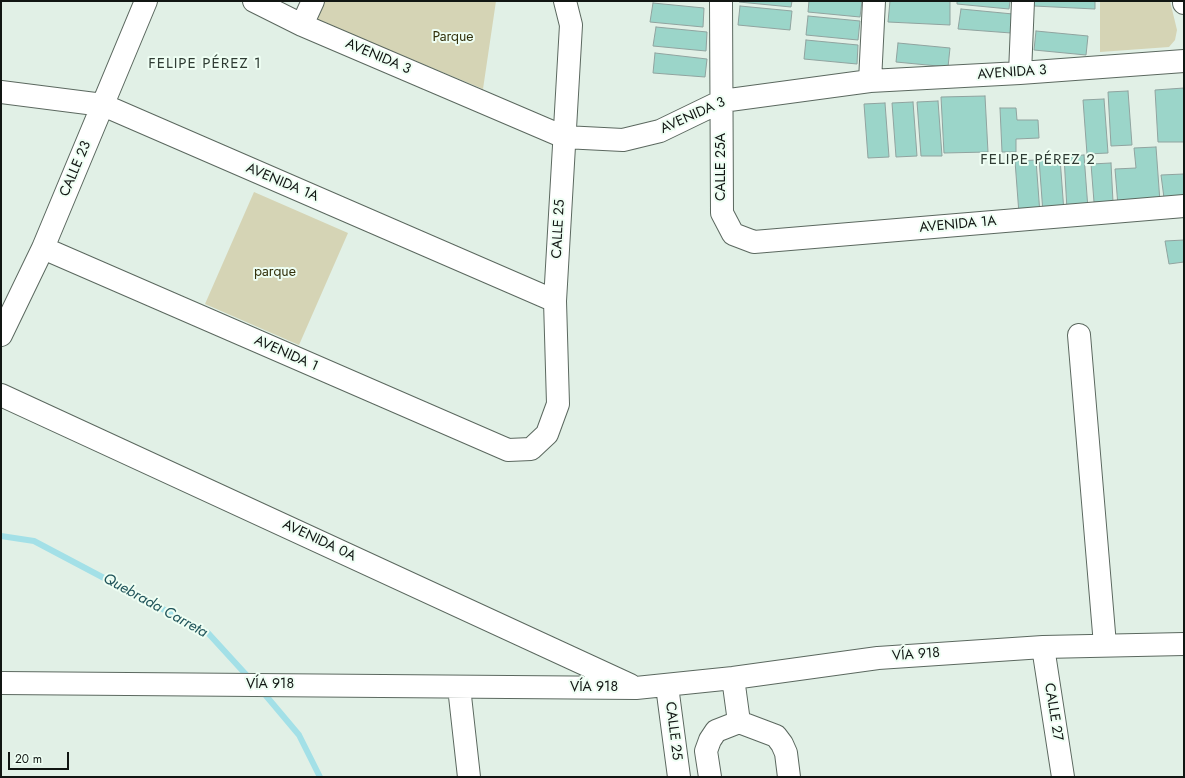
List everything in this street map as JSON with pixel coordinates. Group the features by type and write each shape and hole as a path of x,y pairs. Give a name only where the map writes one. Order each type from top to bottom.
{"street":[{"name":"CALLE 23","path":"1,335 43,248 146,1"},
{"name":"AVENIDA 3","path":"254,1 302,25 564,137 623,140 660,131 722,101 870,81 1020,73 1184,61"},
{"path":"302,25 313,1"},
{"name":"CALLE 25","path":"531,450 547,434 558,404 555,301 571,25 564,1"},
{"name":"CALLE 25A","path":"721,1 722,213 733,234"},
{"path":"870,81 874,1"},
{"path":"1020,73 1023,1"},
{"name":"AVENIDA 1A","path":"1,92 103,106 555,301"},
{"name":"AVENIDA 1A","path":"733,234 754,242 1184,206"},
{"name":"AVENIDA 1","path":"43,248 508,450 531,450"},
{"path":"1079,335 1105,645"},
{"name":"AVENIDA 0A","path":"1,395 636,688"},
{"name":"VÍA 918","path":"1,683 636,688 733,678 878,658 1043,647 1184,644"},
{"name":"CALLE 27","path":"1043,647 1063,777"},
{"path":"733,678 739,722"},
{"name":"CALLE 25","path":"667,686 679,777"},
{"path":"459,687 469,777"},
{"path":"710,777 706,751 710,740 716,731 739,722 776,736 786,753 789,777"}],"green space":[{"name":"Parque","path":"324,1 496,1 483,89 317,20"},
{"path":"1100,1 1170,1 1177,30 1175,40 1169,47 1100,52"},
{"name":"parque","path":"254,192 348,233 299,345 205,304"}],"building":[{"path":"739,1 792,1 791,7"},
{"path":"809,1 862,1 860,17 808,12"},
{"path":"890,1 950,1 950,25 888,22"},
{"path":"957,1 1010,1 1009,9 957,4"},
{"path":"1034,1 1095,1 1095,9 1034,6"},
{"path":"653,3 704,8 703,27 650,22"},
{"path":"740,6 792,11 790,30 738,25"},
{"path":"961,9 1013,14 1011,33 958,29"},
{"path":"808,16 860,21 858,40 806,35"},
{"path":"656,27 707,32 706,51 653,46"},
{"path":"1036,31 1088,36 1086,55 1034,50"},
{"path":"806,40 858,45 857,64 804,59"},
{"path":"898,43 950,48 948,67 896,62"},
{"path":"655,53 707,59 705,77 653,73"},
{"path":"1184,88 1184,142 1158,142 1155,90"},
{"path":"1128,91 1132,145 1111,146 1108,92"},
{"path":"985,96 988,152 944,153 941,97"},
{"path":"1104,99 1108,153 1087,154 1083,100"},
{"path":"938,101 942,156 921,156 917,102"},
{"path":"913,102 917,156 896,157 892,103"},
{"path":"885,103 889,157 868,158 864,104"},
{"path":"1000,108 1016,108 1017,120 1038,120 1039,138 1016,139 1016,152 1002,152"},
{"path":"1156,147 1160,202 1118,206 1115,169 1136,168 1134,148"},
{"path":"1084,155 1088,209 1067,210 1064,156"},
{"path":"1060,158 1064,212 1043,213 1039,159"},
{"path":"1036,160 1040,214 1019,214 1015,161"},
{"path":"1111,163 1113,202 1094,202 1091,164"},
{"path":"1184,174 1184,196 1164,198 1161,175"},
{"path":"1184,240 1184,262 1169,264 1165,241"}],"waterway":[{"name":"Quebrada Carreta","path":"1,536 34,541 208,633 251,680"},
{"name":"Quebrada Carreta","path":"262,691 299,735 320,777"}],"district":[{"name":"FELIPE PÉREZ 1","path":"205,64"},
{"name":"FELIPE PÉREZ 2","path":"1038,160"}]}
